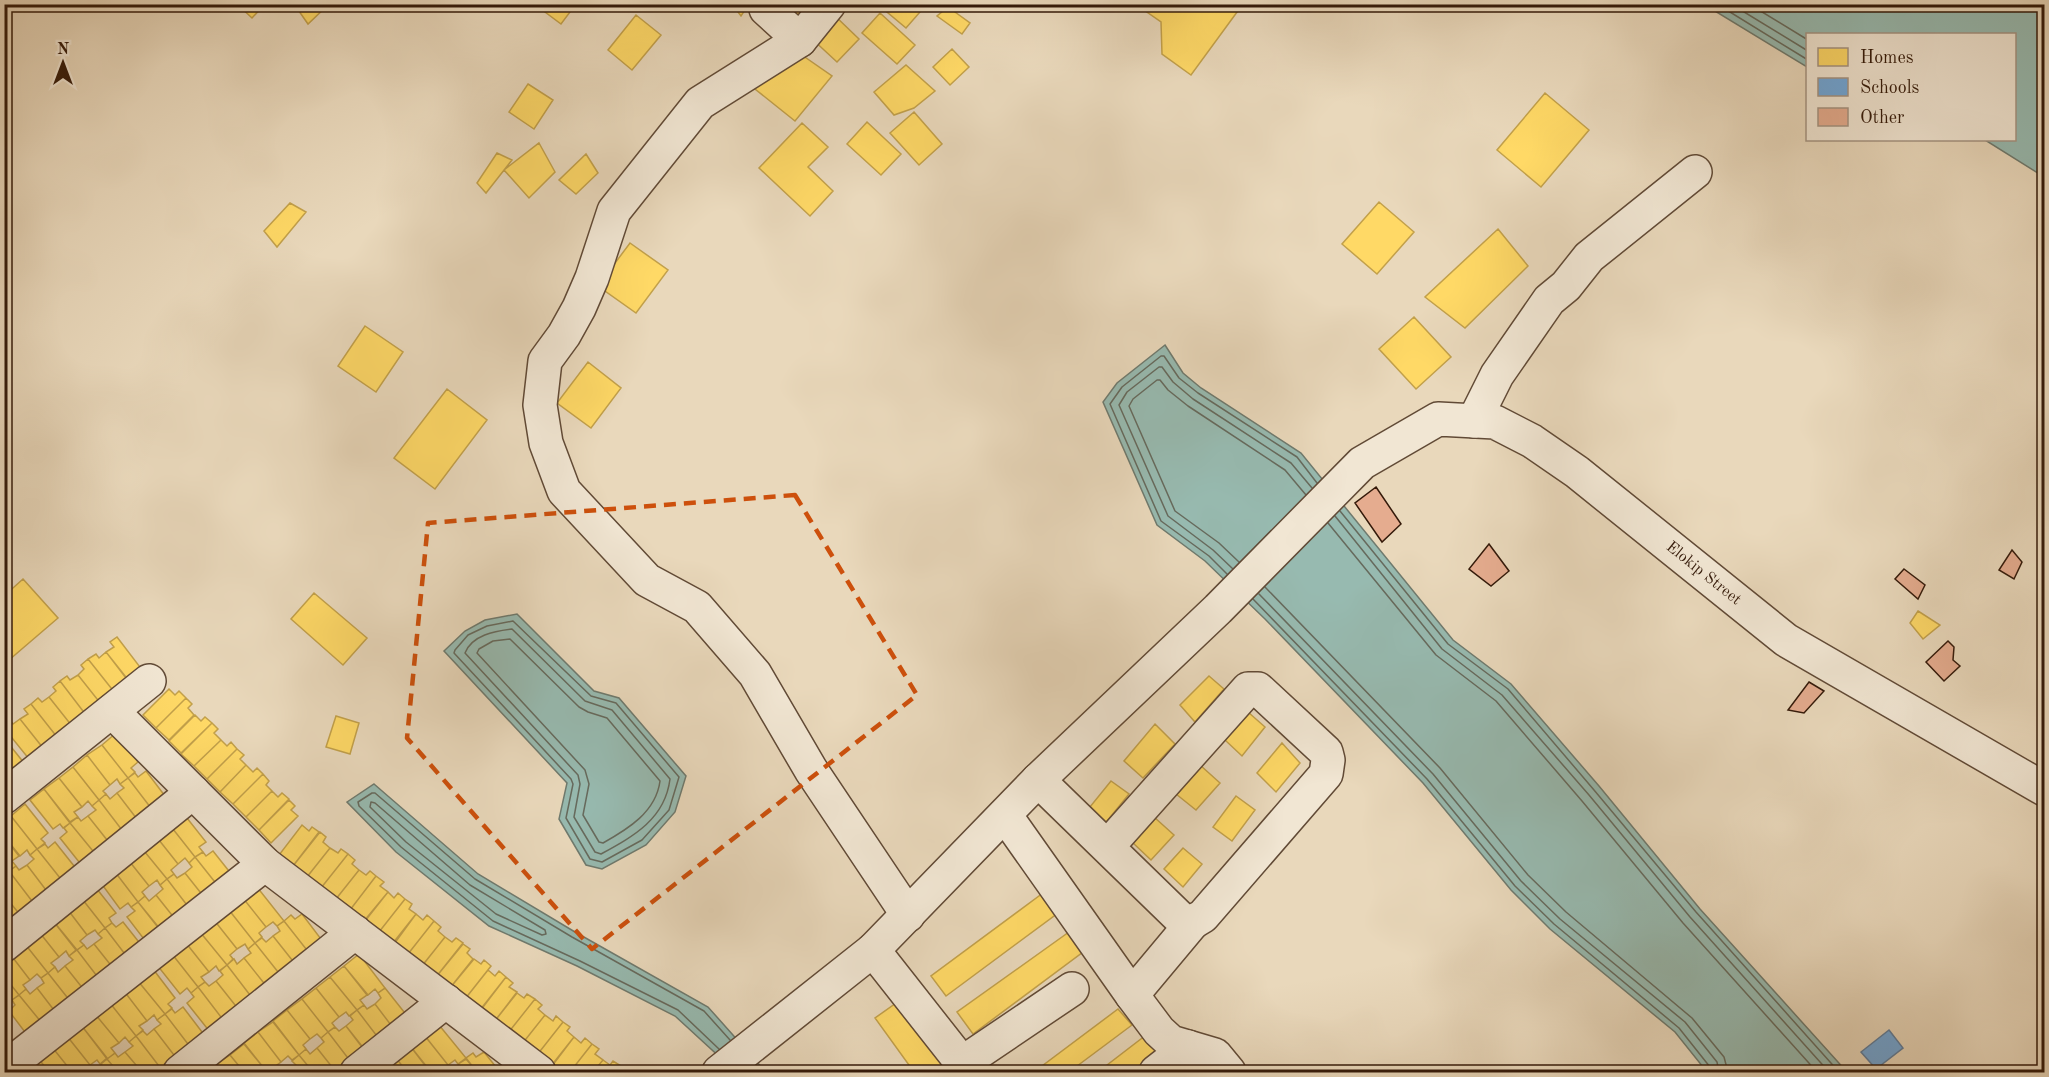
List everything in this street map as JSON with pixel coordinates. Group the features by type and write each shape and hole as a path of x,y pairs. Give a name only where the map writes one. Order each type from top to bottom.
{"street":[{"path":"829,4 800,40 700,103 614,212 592,278 579,308 564,335 545,361 540,405 546,443 564,491 647,580 697,607 755,674 811,770 908,915"},
{"path":"766,9 800,40"},
{"path":"1474,421 1497,375 1549,300 1566,286 1589,257 1695,172"},
{"name":"Elokip Street","path":"719,1072 873,951 1038,780 1218,609 1362,463 1438,419 1495,422 1532,441 1577,472 1786,640 2044,789"},
{"path":"4,797 149,681"},
{"path":"1107,847 1248,689 1258,689 1326,752 1328,760 1326,774 1203,916 1193,922 1132,995"},
{"path":"112,711 265,864 446,1001 534,1071"},
{"path":"1038,780 1181,919 1193,922"},
{"path":"4,945 194,792"},
{"path":"1005,815 1159,1031 1171,1042 1215,1055 1229,1072"},
{"path":"4,1069 265,864"},
{"path":"180,1072 355,932"},
{"path":"873,951 965,1068 1072,989"},
{"path":"357,1072 446,1001"},
{"path":"1156,1072 1188,1047"}],"highlighted area":[{"path":"795,495 917,695 592,949 407,738 428,523"}],"water":[{"path":"1705,5 2044,5 2044,177 1987,141 2016,141 2016,33 1806,33 1806,66"},
{"path":"1165,345 1183,373 1201,388 1301,453 1453,640 1511,684 1700,909 1847,1072 1707,1072 1675,1032 1550,929 1511,890 1423,783 1265,619 1205,561 1157,525 1103,402 1117,383"},
{"path":"517,614 594,691 619,698 686,776 675,812 646,845 602,869 586,865 559,819 567,783 444,651 465,631 485,620"},
{"path":"374,784 478,874 708,1007 766,1072 736,1072 675,1016 577,966 489,926 396,852 347,802"}],"building: Homes":[{"path":"237,4 265,4 252,18"},
{"path":"294,4 329,4 308,24"},
{"path":"544,4 576,4 561,24 541,9"},
{"path":"732,4 749,4 741,16"},
{"path":"770,4 821,4 799,25"},
{"path":"770,4 821,4 799,25"},
{"path":"883,4 927,4 906,28 881,7"},
{"path":"1148,4 1236,4 1240,8 1191,75 1162,54 1161,22 1144,10"},
{"path":"948,7 970,23 962,34 937,16"},
{"path":"832,13 859,39 837,62 810,37"},
{"path":"880,13 915,45 897,64 862,33"},
{"path":"636,15 661,35 632,70 608,50"},
{"path":"952,49 969,67 950,85 933,67"},
{"path":"799,53 832,76 795,121 750,85"},
{"path":"906,65 935,91 914,108 894,115 874,92"},
{"path":"528,84 553,100 534,129 509,112"},
{"path":"1545,93 1589,130 1541,187 1497,150"},
{"path":"914,112 942,144 919,165 890,133"},
{"path":"867,122 901,154 881,175 847,144"},
{"path":"802,123 828,147 808,167 833,191 810,216 759,168"},
{"path":"539,143 555,172 529,198 504,170"},
{"path":"497,153 512,160 486,193 477,183"},
{"path":"586,154 598,173 576,194 559,180"},
{"path":"1379,202 1414,232 1377,274 1342,244"},
{"path":"290,203 306,212 277,247 264,231"},
{"path":"1498,229 1528,266 1465,328 1425,297"},
{"path":"630,243 668,270 636,313 598,286"},
{"path":"1414,317 1451,357 1416,389 1379,349"},
{"path":"365,326 403,352 376,392 338,366"},
{"path":"588,362 621,388 591,428 557,403"},
{"path":"447,389 487,420 435,489 394,458"},
{"path":"23,579 58,618 9,660 4,655 4,596"},
{"path":"314,593 367,638 343,665 291,619"},
{"path":"1918,611 1940,625 1923,639 1910,623"},
{"path":"117,637 143,671 129,682 106,652 114,647 110,642"},
{"path":"106,652 129,681 115,693 88,659 96,654 99,658"},
{"path":"88,659 115,693 101,704 78,675 84,669 81,665"},
{"path":"78,675 101,704 86,715 60,681 67,676 70,680"},
{"path":"1209,676 1224,689 1195,722 1180,705"},
{"path":"60,681 86,715 72,726 49,697 56,691 53,687"},
{"path":"169,689 175,695 179,691 186,698 156,728 143,715"},
{"path":"49,697 72,726 57,737 31,704 38,698 42,702"},
{"path":"186,698 192,704 188,708 194,715 169,740 156,728"},
{"path":"31,704 57,737 43,748 20,719 28,714 24,709"},
{"path":"1248,712 1265,727 1242,756 1225,740"},
{"path":"195,715 201,721 205,717 212,723 181,753 169,741"},
{"path":"336,716 359,723 350,754 326,747"},
{"path":"20,719 43,748 29,759 4,728 4,724 10,720 13,724"},
{"path":"212,723 218,729 214,733 221,740 194,766 181,754"},
{"path":"1155,724 1175,744 1143,778 1124,761"},
{"path":"116,733 138,762 131,768 135,772 128,778 102,745"},
{"path":"4,738 24,763 10,774 4,768"},
{"path":"221,740 227,746 231,742 237,749 207,779 194,766"},
{"path":"1282,743 1300,763 1276,792 1257,773"},
{"path":"102,745 128,778 120,784 117,779 110,785 87,755"},
{"path":"237,749 244,755 240,759 246,765 220,792 207,779"},
{"path":"87,755 110,785 103,791 106,794 99,800 73,767"},
{"path":"246,765 253,772 257,768 263,774 233,804 220,792"},
{"path":"1200,765 1220,783 1196,810 1176,794"},
{"path":"73,767 99,800 92,806 88,801 82,807 59,778"},
{"path":"146,771 168,800 154,812 128,778 135,773 138,777"},
{"path":"263,774 269,781 266,785 272,791 246,817 233,804"},
{"path":"59,778 82,807 74,812 78,817 70,822 44,789"},
{"path":"128,778 154,812 140,823 117,793 124,788 120,784"},
{"path":"1111,781 1129,794 1103,826 1085,813"},
{"path":"44,789 70,823 63,828 60,824 53,829 30,800"},
{"path":"272,791 278,797 282,793 289,799 259,830 246,817"},
{"path":"117,793 140,823 125,834 99,800 106,794 110,799"},
{"path":"1236,796 1255,810 1232,841 1213,827"},
{"path":"99,800 125,834 111,845 88,816 96,810 92,806"},
{"path":"289,800 295,806 291,810 298,816 271,843 259,830"},
{"path":"25,804 48,833 41,839 45,843 37,849 11,816"},
{"path":"183,813 206,842 199,847 203,852 195,857 169,824"},
{"path":"11,816 37,849 30,855 27,850 20,856 4,836 4,821"},
{"path":"88,816 111,845 97,856 70,823 78,817 81,821"},
{"path":"1154,817 1174,835 1151,860 1132,842"},
{"path":"70,823 97,856 83,867 60,838 67,832 64,828"},
{"path":"169,824 195,857 189,863 185,858 178,864 155,835"},
{"path":"302,825 309,831 312,827 319,832 293,866 279,855"},
{"path":"320,832 326,837 323,842 330,848 307,877 293,866"},
{"path":"155,835 178,864 171,870 174,874 167,879 140,846"},
{"path":"4,837 19,856 12,861 16,866 9,871 4,866"},
{"path":"55,842 78,871 64,883 37,849 45,844 48,848"},
{"path":"140,846 167,879 160,885 157,880 149,886 126,857"},
{"path":"330,848 338,853 341,849 348,854 321,888 307,877"},
{"path":"1183,848 1202,864 1183,887 1164,869"},
{"path":"37,849 64,883 49,894 27,865 34,859 30,855"},
{"path":"213,851 236,880 222,891 195,857 203,852 206,856"},
{"path":"348,854 355,860 352,864 359,870 336,899 321,888"},
{"path":"126,857 149,886 142,892 145,896 138,902 112,868"},
{"path":"195,857 222,891 208,902 185,873 192,867 189,863"},
{"path":"27,865 49,894 35,905 9,871 16,866 19,870"},
{"path":"112,868 138,902 131,907 128,903 120,909 98,879"},
{"path":"359,870 366,875 370,871 376,876 350,910 336,899"},
{"path":"9,871 35,905 21,916 4,895 4,875"},
{"path":"185,873 208,902 193,913 167,879 174,874 177,878"},
{"path":"376,876 384,882 380,886 388,892 364,921 350,910"},
{"path":"167,879 193,913 179,924 156,895 163,889 160,885"},
{"path":"93,884 116,913 109,918 112,923 105,928 79,895"},
{"path":"257,887 284,921 277,926 273,922 266,927 243,898"},
{"path":"388,892 394,898 398,893 405,899 379,932 365,921"},
{"path":"1043,893 1058,913 946,996 931,976"},
{"path":"4,895 21,916 4,924"},
{"path":"79,895 105,928 98,934 95,930 87,935 65,906"},
{"path":"156,895 179,924 165,935 138,902 145,896 149,901"},
{"path":"243,898 266,927 259,933 262,937 255,943 229,910"},
{"path":"405,899 412,904 409,909 416,914 393,943 379,932"},
{"path":"138,902 164,935 150,947 127,917 135,911 131,907"},
{"path":"65,906 87,935 80,941 84,945 77,950 50,917"},
{"path":"229,910 255,943 248,949 245,944 237,949 214,920"},
{"path":"302,914 324,943 310,954 284,921 291,915 295,919"},
{"path":"416,914 423,920 427,915 434,921 408,954 394,944"},
{"path":"50,917 76,950 69,956 66,951 59,957 36,928"},
{"path":"214,920 237,949 230,955 233,959 227,965 200,932"},
{"path":"284,921 310,954 296,965 273,936 280,931 277,926"},
{"path":"434,921 441,927 438,931 445,937 422,966 408,954"},
{"path":"123,922 146,951 131,962 105,928 112,923 116,927"},
{"path":"36,928 59,957 51,963 55,967 48,973 21,939"},
{"path":"105,928 131,962 117,973 94,944 102,938 98,934"},
{"path":"200,932 227,965 219,971 216,966 209,972 186,943"},
{"path":"1069,932 1083,952 973,1034 957,1012"},
{"path":"273,936 296,965 282,977 255,943 262,938 266,942"},
{"path":"445,937 452,942 456,938 463,943 436,977 422,966"},
{"path":"21,939 48,973 41,978 37,974 30,980 7,950"},
{"path":"186,943 209,972 201,977 205,982 198,987 172,954"},
{"path":"255,943 282,977 267,987 244,958 251,953 248,949"},
{"path":"94,944 117,973 103,984 77,950 84,945 87,949"},
{"path":"463,944 470,949 467,953 473,959 450,988 436,977"},
{"path":"7,950 30,980 23,985 26,989 19,995 4,976 4,952"},
{"path":"77,950 103,984 88,995 65,966 73,960 69,956"},
{"path":"172,954 198,987 191,993 187,988 180,994 157,965"},
{"path":"359,954 385,988 378,993 375,989 368,995 344,966"},
{"path":"244,958 267,987 253,999 227,965 234,959 237,964"},
{"path":"474,959 481,964 484,960 491,966 465,999 450,988"},
{"path":"227,965 253,999 239,1010 216,981 223,975 220,971"},
{"path":"65,966 88,995 74,1006 48,973 55,967 58,972"},
{"path":"344,966 367,995 360,1000 364,1005 357,1010 330,977"},
{"path":"153,969 175,998 168,1004 172,1008 165,1014 138,981"},
{"path":"488,970 495,976 499,971 506,977 480,1010 465,999"},
{"path":"48,973 74,1006 60,1018 37,988 44,983 41,978"},
{"path":"4,976 19,995 12,1000 9,996 4,999"},
{"path":"330,977 357,1010 349,1016 346,1012 339,1017 316,988"},
{"path":"506,977 513,983 509,987 517,992 494,1022 480,1011"},
{"path":"138,981 165,1014 157,1020 154,1015 147,1021 124,991"},
{"path":"216,981 239,1010 224,1021 198,987 205,982 209,986"},
{"path":"198,987 224,1021 210,1032 187,1003 194,997 191,993"},
{"path":"37,988 60,1018 46,1028 19,995 26,989 30,994"},
{"path":"316,988 339,1017 332,1023 335,1027 328,1032 302,999"},
{"path":"385,988 412,1022 397,1033 375,1004 381,998 378,993"},
{"path":"124,991 147,1021 139,1026 143,1030 136,1036 110,1003"},
{"path":"517,993 524,998 527,994 535,999 508,1033 494,1022"},
{"path":"19,995 46,1028 31,1040 9,1011 15,1005 12,1000"},
{"path":"302,999 328,1032 321,1038 317,1034 310,1039 287,1010"},
{"path":"535,999 542,1005 538,1009 545,1015 522,1044 508,1033"},
{"path":"899,1001 949,1072 914,1072 875,1018"},
{"path":"110,1003 136,1036 129,1042 125,1037 119,1043 95,1014"},
{"path":"375,1004 397,1033 383,1044 357,1010 364,1005 367,1009"},
{"path":"183,1007 205,1036 191,1048 165,1014 172,1009 175,1013"},
{"path":"1118,1009 1132,1025 1069,1072 1034,1072"},
{"path":"287,1010 310,1039 303,1045 306,1049 299,1055 273,1021"},
{"path":"357,1010 383,1044 369,1055 346,1026 353,1020 350,1016"},
{"path":"95,1014 119,1043 111,1048 115,1053 107,1059 81,1025"},
{"path":"165,1014 191,1048 177,1059 154,1029 161,1024 157,1020"},
{"path":"545,1015 553,1021 556,1016 563,1022 537,1055 522,1044"},
{"path":"273,1022 299,1055 292,1060 288,1056 281,1062 258,1032"},
{"path":"563,1022 570,1027 567,1031 574,1037 551,1066 537,1055"},
{"path":"81,1025 107,1058 100,1064 97,1060 90,1065 67,1036"},
{"path":"439,1025 466,1058 458,1064 455,1060 448,1065 425,1036"},
{"path":"346,1026 368,1055 354,1066 328,1032 335,1027 339,1031"},
{"path":"154,1029 177,1059 162,1070 136,1036 143,1031 147,1035"},
{"path":"258,1032 281,1062 274,1067 278,1071 276,1072 267,1072 244,1043"},
{"path":"328,1032 354,1066 346,1072 336,1072 317,1048 324,1042 321,1038"},
{"path":"1150,1032 1165,1050 1138,1072 1098,1072"},
{"path":"67,1036 90,1065 83,1070 84,1072 72,1072 52,1047"},
{"path":"136,1036 162,1070 142,1072 125,1052 133,1046 129,1042"},
{"path":"425,1036 448,1065 441,1070 442,1072 431,1072 411,1047"},
{"path":"574,1037 581,1043 585,1038 592,1044 570,1072 560,1072 552,1066"},
{"path":"244,1044 267,1072 244,1072 230,1055"},
{"path":"592,1044 599,1049 595,1054 603,1060 593,1072 570,1072"},
{"path":"52,1047 72,1072 49,1072 38,1058"},
{"path":"411,1047 430,1072 407,1072 396,1058"},
{"path":"317,1048 336,1072 313,1072 299,1055 306,1049 310,1054"},
{"path":"125,1052 142,1072 118,1072 107,1059 115,1053 118,1057"},
{"path":"484,1052 500,1072 477,1072 466,1058 473,1053 476,1057"},
{"path":"230,1055 244,1072 221,1072 215,1065"},
{"path":"299,1055 313,1072 290,1072 288,1070 296,1065 292,1061"},
{"path":"1205,1056 1218,1072 1183,1072"},
{"path":"38,1058 49,1072 26,1072"},
{"path":"396,1058 407,1072 385,1072 382,1069"},
{"path":"107,1059 118,1072 98,1072 104,1068 101,1064"},
{"path":"466,1059 477,1072 457,1072 462,1068 458,1064"},
{"path":"603,1060 610,1065 613,1061 621,1066 616,1072 593,1072"}],"building: Schools":[{"path":"1889,1030 1903,1048 1876,1069 1861,1052"}],"building: Other":[{"path":"1376,487 1401,524 1382,542 1355,503"},
{"path":"1489,544 1509,571 1491,586 1469,569"},
{"path":"2012,550 2022,562 2014,579 1999,570"},
{"path":"1904,569 1925,585 1918,599 1895,579"},
{"path":"1948,641 1954,647 1953,660 1960,666 1944,681 1926,662"},
{"path":"1809,682 1824,691 1804,713 1788,710"}]}
